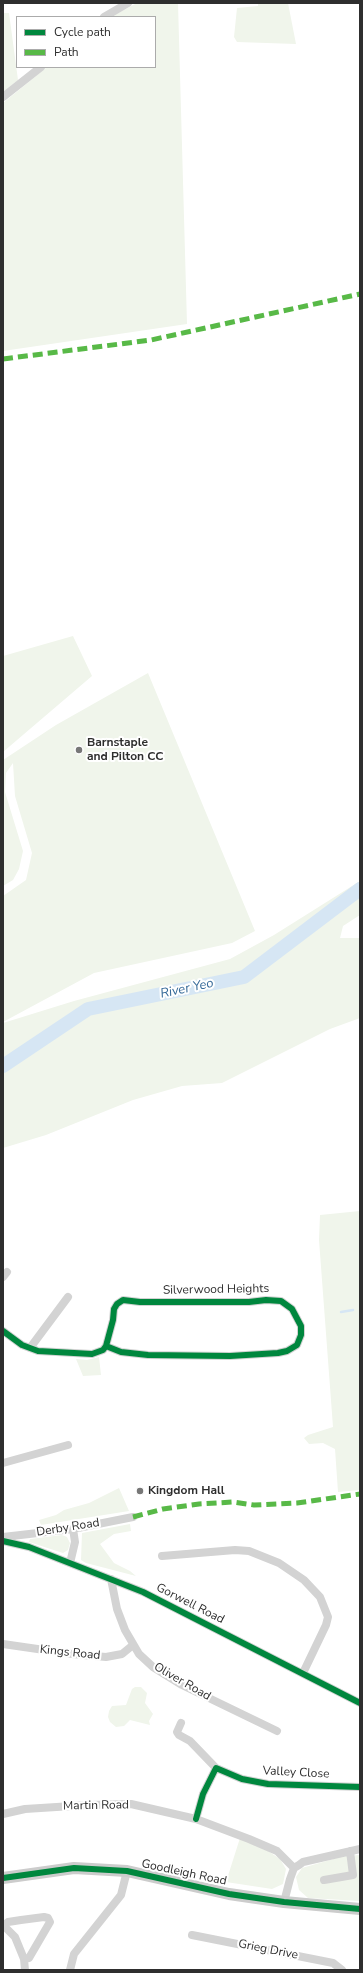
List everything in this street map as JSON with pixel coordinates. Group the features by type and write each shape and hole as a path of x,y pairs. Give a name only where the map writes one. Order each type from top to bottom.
{"street":[{"path":"106,16 128,3"},
{"path":"3,97 39,68"},
{"path":"30,1348 68,1297"},
{"name":"Silverwood Heights","path":"122,1300 140,1302 281,1301 292,1309 301,1326 301,1335 297,1345 287,1351 278,1353 230,1356 148,1355 121,1352 106,1346 113,1320 114,1309 122,1300"},
{"path":"3,1331 22,1345 62,1354 88,1355 97,1353 106,1346"},
{"path":"3,1463 68,1445"},
{"name":"Derby Road","path":"3,1537 73,1529 133,1517"},
{"path":"70,1563 75,1542 73,1529"},
{"name":"Gorwell Road","path":"3,1540 29,1547 143,1592 360,1703"},
{"path":"162,1556 235,1550 249,1551 279,1563 301,1577 317,1592 328,1617 326,1625 303,1673"},
{"name":"Oliver Road","path":"110,1580 117,1610 133,1645 139,1654 153,1667 182,1685 277,1731"},
{"name":"Kings Road","path":"3,1644 106,1657 122,1654 133,1645"},
{"name":"Valley Close","path":"181,1722 177,1732 178,1735 190,1741 216,1768 242,1779 268,1784 360,1787"},
{"path":"196,1819 203,1794 216,1768"},
{"name":"Martin Road","path":"3,1814 25,1809 132,1804 196,1819 250,1839 277,1851 294,1868"},
{"path":"284,1902 294,1868 303,1862 360,1849"},
{"path":"324,1880 353,1875 350,1852"},
{"name":"Goodleigh Road","path":"3,1878 74,1868 127,1871 207,1890 284,1902 360,1909"},
{"path":"70,1970 74,1954 121,1896 127,1871"},
{"path":"24,1960 29,1958 50,1922 48,1918 44,1917 8,1922 3,1926 15,1937 24,1960 26,1970"},
{"name":"Grieg Drive","path":"192,1935 333,1963 342,1970"}],"shaded area":[{"path":"137,3 178,3 187,324 3,351 3,103 46,68 156,68 156,16 113,16"},
{"path":"258,3 288,3 296,44 237,42 234,37 237,8 258,6"},
{"path":"3,13 9,13 18,80 3,92"},
{"path":"73,636 92,676 3,752 3,656"},
{"path":"148,673 255,931 232,943 94,973 3,1022 3,896 26,880 32,853 15,796 13,763 6,773 5,792 23,851 19,869 13,880 3,886 3,760 56,725"},
{"path":"360,881 360,915 343,926 340,938 360,938 360,1018 330,1029 222,1083 182,1086 133,1100 46,1135 3,1148 3,1023 74,1001 230,959 274,935"},
{"path":"360,1211 360,1490 338,1492 335,1449 323,1443 309,1444 304,1438 308,1435 333,1427 319,1240 320,1215"},
{"path":"99,1357 101,1375 83,1376 76,1359 87,1360"},
{"path":"119,1488 129,1511 41,1525 39,1520 56,1515 64,1510 89,1503"},
{"path":"130,1524 131,1531 114,1534 100,1544 114,1563 130,1571 136,1576 86,1563 81,1560 82,1533"},
{"path":"62,1535 67,1537 70,1543 68,1550 63,1553 29,1542 30,1539"},
{"path":"135,1687 141,1687 147,1693 145,1703 153,1714 149,1721 150,1725 130,1720 124,1726 116,1727 110,1722 108,1717 109,1711 112,1706 126,1705 132,1689"},
{"path":"240,1838 265,1849 280,1859 286,1869 283,1884 272,1889 226,1882"},
{"path":"360,1855 360,1901 308,1898 299,1890 296,1877 302,1868 344,1856"}],"waterway":[{"name":"River Yeo","path":"3,1066 88,1009 244,977 360,889"},
{"path":"341,1312 353,1310"}],"marked path":[{"path":"3,359 151,340 360,294"},
{"path":"133,1517 163,1509 199,1504 233,1502 254,1505 297,1503 360,1494"}],"cycle path":[{"path":"3,1331 22,1345 38,1351 92,1354 103,1350 106,1346 113,1320 114,1309 117,1304 123,1300 140,1302 281,1301 292,1309 301,1326 301,1335 297,1345 287,1351 278,1353 230,1356 148,1355 121,1352 106,1346"},
{"path":"3,1541 29,1547 143,1592 360,1703"},
{"path":"196,1819 203,1794 216,1768 242,1779 268,1784 360,1787"},
{"path":"3,1878 74,1868 127,1871 229,1894 284,1902 360,1909"}],"place":[{"name":"Barnstaple and Pilton CC","path":"79,750"},
{"name":"Kingdom Hall","path":"140,1491"}]}
